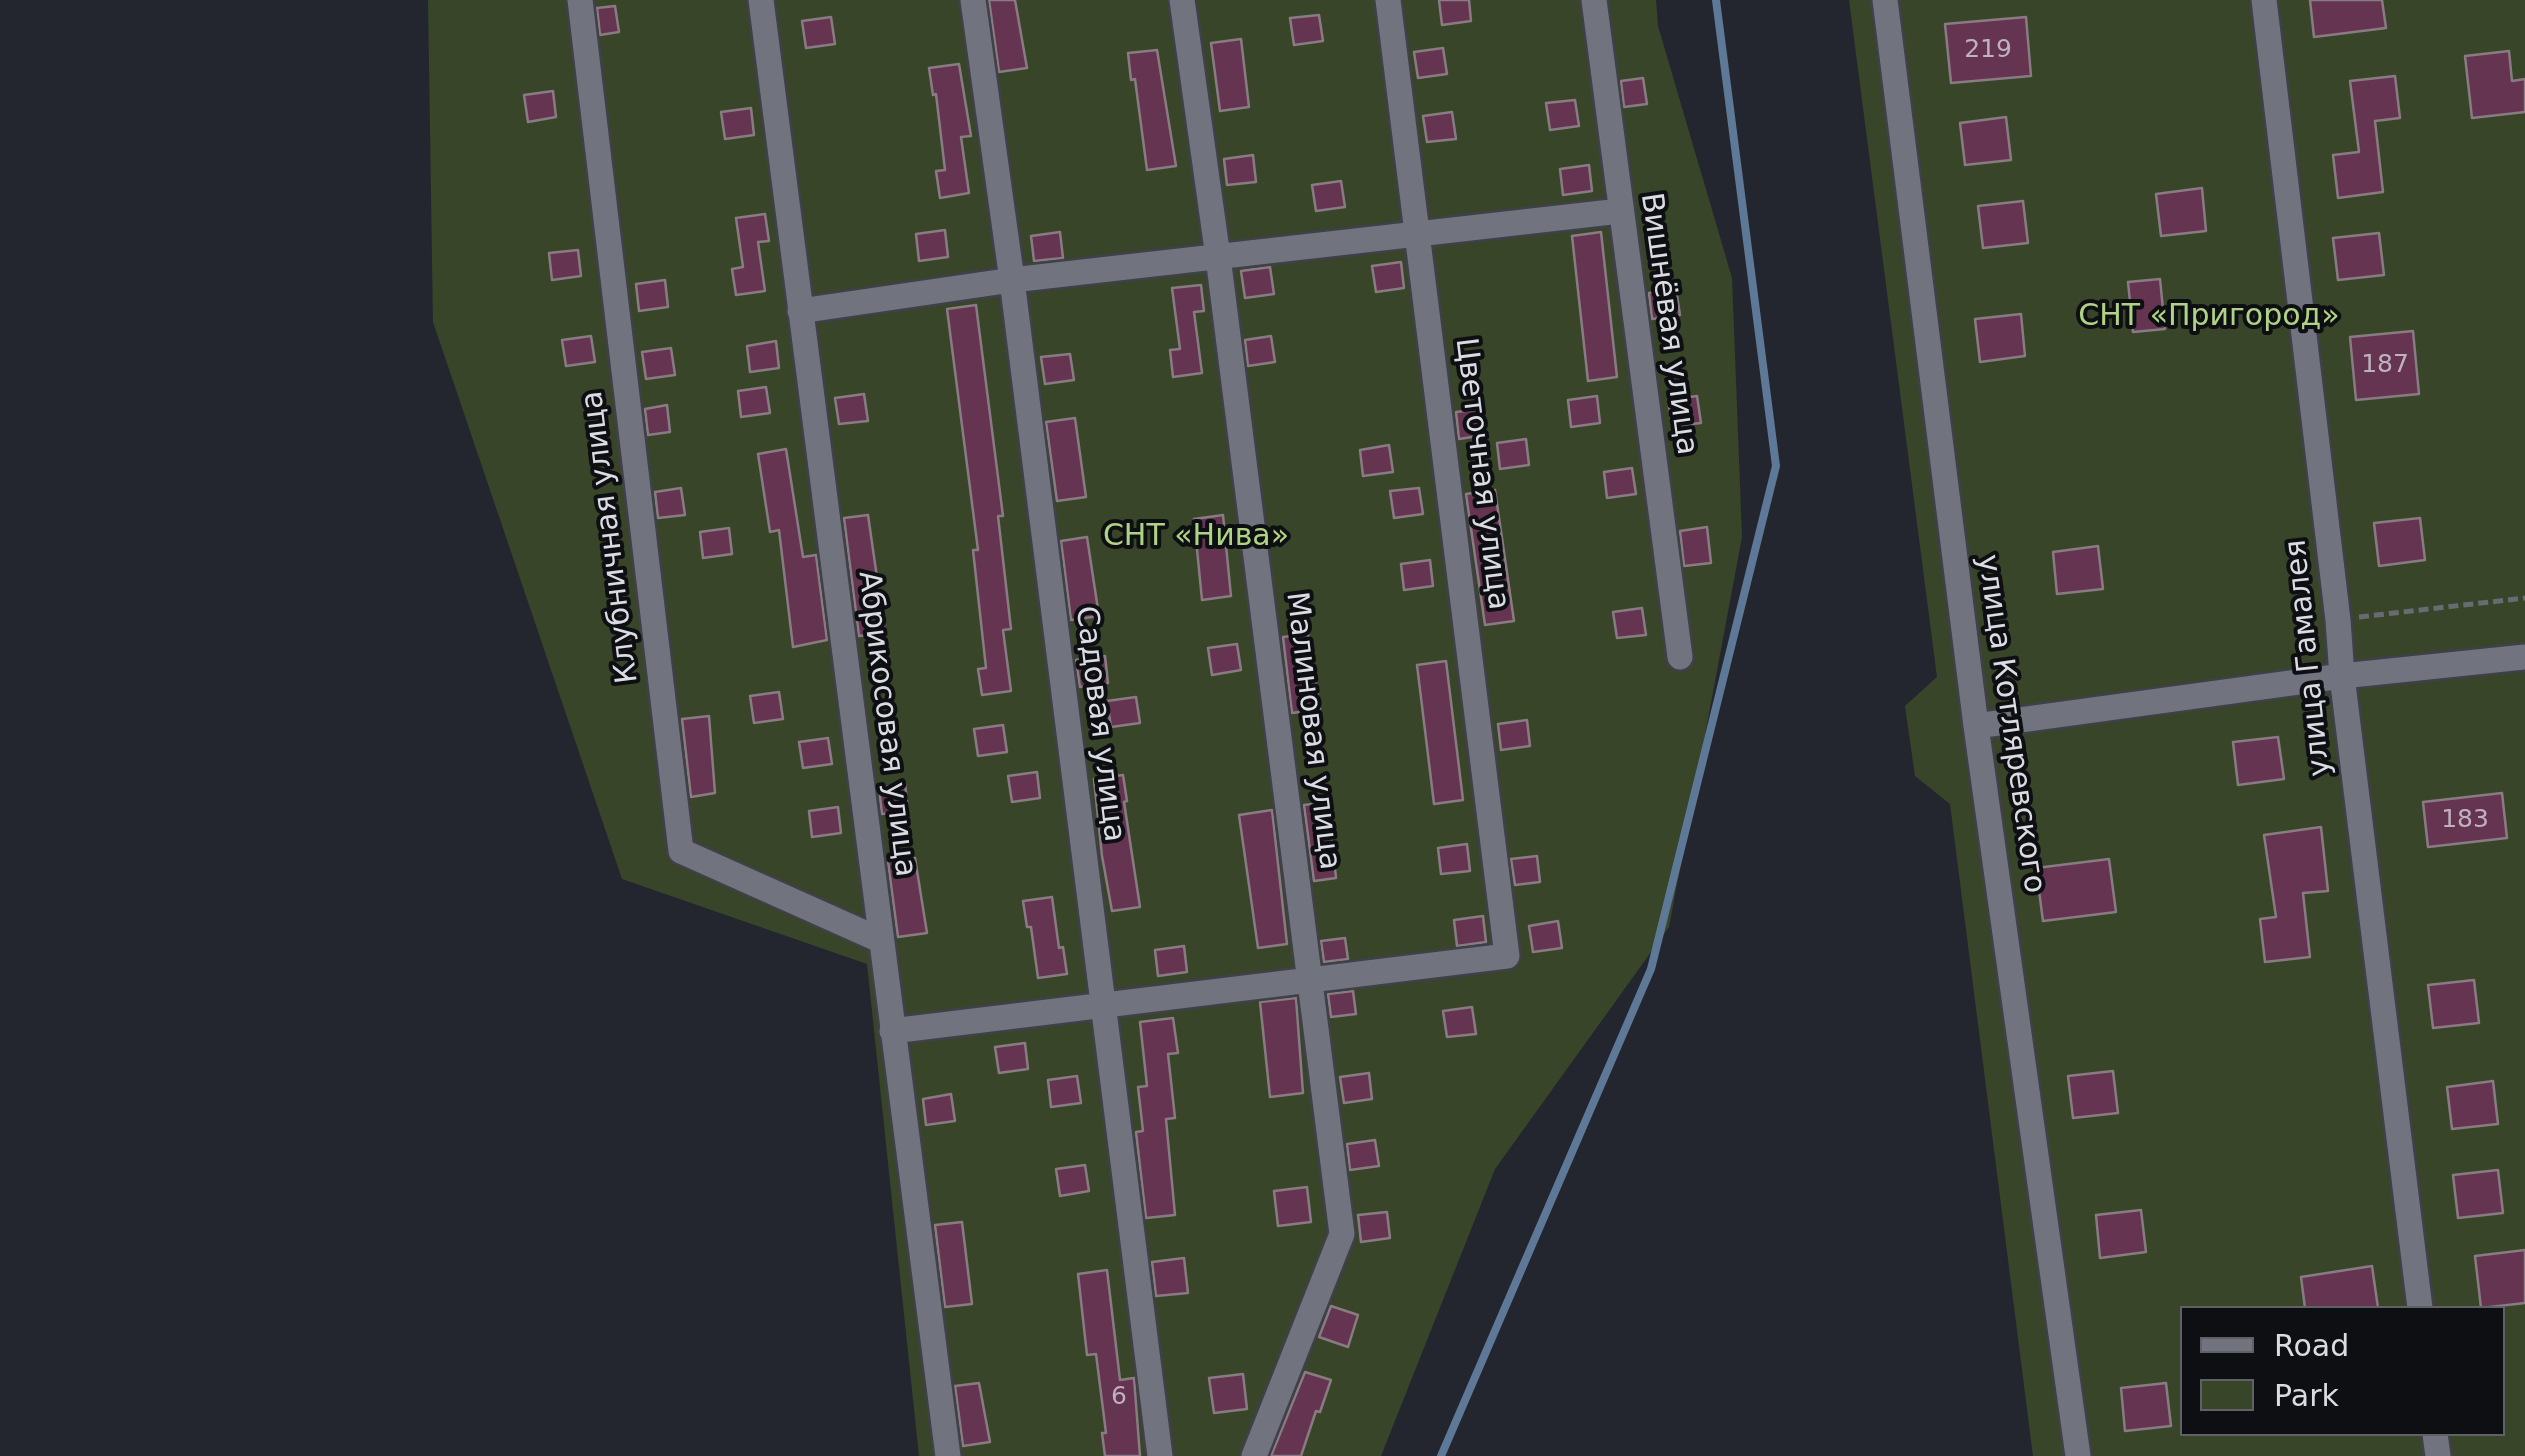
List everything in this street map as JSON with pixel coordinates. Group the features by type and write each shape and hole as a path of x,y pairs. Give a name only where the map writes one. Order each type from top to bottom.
{"street":[{"name":"Клубничная улица","path":"580,0 681,851 880,940"},
{"name":"Абрикосовая улица","path":"760,0 948,1456"},
{"name":"Садовая улица","path":"973,0 1012,280 1160,1456"},
{"name":"Малиновая улица","path":"1182,0 1342,1234 1254,1456"},
{"name":"Цветочная улица","path":"1311,980 1507,956 1388,0"},
{"name":"Вишнёвая улица","path":"1594,0 1680,657"},
{"name":"улица Котляревского","path":"1885,0 1976,726 2078,1456"},
{"name":"улица Гамалея","path":"2264,0 2420,1306"},
{"path":"800,311 1012,280 1620,211"},
{"path":"1976,726 2342,676 2525,657"},
{"path":"892,1031 1311,980"}],"path":[{"path":"2338,620 2525,598"}],"green space":[{"name":"СНТ «Нива»","path":"428,0 1656,0 1658,26 1732,278 1742,537 1669,927 1495,1169 1381,1456 919,1456 867,964 622,879 433,322"},
{"name":"СНТ «Пригород»","path":"1849,0 2525,0 2525,1456 2033,1456 1950,804 1915,776 1905,706 1937,677"}],"building":[{"path":"989,0 1015,0 1027,68 999,72"},
{"path":"1439,0 1469,0 1471,21 1442,25"},
{"path":"2310,0 2382,0 2386,28 2314,37"},
{"path":"615,6 619,32 600,35 597,8"},
{"path":"1319,15 1323,41 1294,45 1290,18"},
{"path":"831,17 835,44 806,48 802,21"},
{"path":"2026,17 2031,76 1951,83 1945,24"},
{"path":"1241,39 1249,107 1220,111 1211,43"},
{"path":"1443,48 1447,74 1418,78 1414,52"},
{"path":"1157,50 1176,166 1147,170 1128,53"},
{"path":"2509,51 2512,81 2525,79 2525,112 2472,118 2465,56"},
{"path":"959,64 971,136 961,137 969,193 940,198 936,171 945,170 929,68"},
{"path":"2395,76 2400,118 2375,121 2383,192 2338,198 2333,155 2359,152 2350,81"},
{"path":"1643,78 1647,104 1624,107 1621,81"},
{"path":"553,91 556,117 528,122 524,95"},
{"path":"1575,100 1579,126 1550,130 1546,103"},
{"path":"751,108 754,135 725,139 721,112"},
{"path":"1452,112 1456,139 1427,142 1423,116"},
{"path":"2006,117 2011,160 1965,165 1960,123"},
{"path":"1253,155 1256,182 1227,185 1224,159"},
{"path":"1589,165 1592,191 1563,195 1560,169"},
{"path":"1341,181 1345,207 1316,211 1312,185"},
{"path":"2202,188 2206,231 2161,236 2156,194"},
{"path":"2023,201 2028,243 1983,248 1978,206"},
{"path":"765,214 769,241 758,242 765,291 736,295 732,269 743,267 736,218"},
{"path":"945,230 948,257 919,261 916,234"},
{"path":"1060,232 1063,258 1034,261 1031,236"},
{"path":"1601,232 1617,377 1588,381 1572,236"},
{"path":"2379,233 2384,275 2338,280 2333,238"},
{"path":"578,250 581,276 552,280 549,253"},
{"path":"1401,262 1404,288 1376,292 1372,266"},
{"path":"1270,267 1274,294 1245,298 1241,271"},
{"path":"2160,279 2165,329 2133,332 2128,282"},
{"path":"665,280 668,307 639,311 636,284"},
{"path":"1201,285 1204,311 1194,312 1202,373 1173,377 1170,350 1180,349 1172,288"},
{"path":"1676,289 1680,315 1652,319 1649,293"},
{"path":"976,305 1003,516 998,516 1011,629 1003,630 1011,691 982,695 978,669 986,668 973,550 978,550 947,309"},
{"path":"2021,314 2025,356 1980,362 1975,319"},
{"path":"2413,331 2419,394 2356,400 2350,337"},
{"path":"591,336 595,362 566,366 562,340"},
{"path":"1271,336 1275,362 1248,366 1245,340"},
{"path":"776,341 779,368 750,372 747,346"},
{"path":"671,348 675,375 646,379 642,352"},
{"path":"1070,354 1074,380 1045,384 1041,357"},
{"path":"766,387 770,413 741,417 738,391"},
{"path":"864,394 868,421 839,424 835,398"},
{"path":"1597,396 1600,423 1571,427 1568,400"},
{"path":"1697,396 1701,423 1672,426 1668,400"},
{"path":"667,405 670,432 648,435 645,409"},
{"path":"1481,409 1485,435 1459,439 1456,412"},
{"path":"1075,418 1086,497 1057,501 1046,422"},
{"path":"1526,439 1529,465 1500,469 1497,443"},
{"path":"1389,445 1393,472 1363,476 1360,450"},
{"path":"786,449 803,557 816,555 827,640 793,647 779,530 770,532 758,454"},
{"path":"1632,468 1636,494 1607,498 1604,472"},
{"path":"681,488 685,515 658,518 655,492"},
{"path":"1419,488 1423,514 1394,518 1390,491"},
{"path":"1495,490 1514,621 1485,625 1466,494"},
{"path":"868,515 885,633 859,636 844,518"},
{"path":"1223,515 1231,596 1202,600 1194,519"},
{"path":"2420,518 2425,560 2379,566 2374,523"},
{"path":"1707,527 1711,563 1684,566 1680,531"},
{"path":"729,528 732,554 703,558 700,532"},
{"path":"1087,537 1099,616 1071,620 1061,541"},
{"path":"2098,546 2103,589 2057,594 2053,552"},
{"path":"1430,560 1433,586 1404,590 1401,564"},
{"path":"1642,608 1646,635 1617,638 1613,612"},
{"path":"1308,634 1320,709 1292,713 1283,637"},
{"path":"1237,644 1241,670 1212,675 1208,648"},
{"path":"1105,656 1108,683 1080,687 1076,660"},
{"path":"1446,661 1463,800 1434,804 1417,665"},
{"path":"779,692 783,719 754,723 750,696"},
{"path":"1136,697 1140,723 1111,727 1107,701"},
{"path":"709,716 715,793 691,797 682,719"},
{"path":"1527,720 1530,746 1501,750 1498,724"},
{"path":"1003,725 1007,752 978,756 974,729"},
{"path":"2278,737 2284,779 2238,785 2233,742"},
{"path":"828,738 832,764 803,768 799,742"},
{"path":"1037,772 1040,798 1012,802 1008,776"},
{"path":"1123,775 1140,907 1112,911 1094,779"},
{"path":"905,784 908,811 882,814 879,788"},
{"path":"2502,793 2507,838 2428,847 2423,802"},
{"path":"1328,802 1336,878 1314,881 1304,805"},
{"path":"838,807 841,833 812,837 809,811"},
{"path":"1272,810 1287,944 1258,948 1239,815"},
{"path":"2321,827 2328,891 2303,893 2310,957 2265,962 2260,919 2276,917 2264,835"},
{"path":"1467,844 1470,871 1441,874 1438,848"},
{"path":"1537,856 1540,882 1515,885 1511,859"},
{"path":"915,858 927,933 898,937 888,862"},
{"path":"2109,859 2116,912 2043,921 2036,868"},
{"path":"1052,897 1067,974 1038,978 1023,901"},
{"path":"1483,916 1486,942 1457,946 1454,920"},
{"path":"1558,921 1562,948 1533,952 1529,926"},
{"path":"1345,938 1348,959 1324,962 1321,941"},
{"path":"1184,946 1187,972 1158,976 1155,950"},
{"path":"2474,980 2479,1023 2433,1028 2428,985"},
{"path":"1353,991 1356,1014 1331,1017 1328,994"},
{"path":"1296,998 1303,1093 1270,1097 1260,1002"},
{"path":"1472,1007 1476,1034 1447,1037 1443,1011"},
{"path":"1173,1018 1178,1053 1168,1054 1175,1118 1166,1119 1175,1215 1146,1218 1136,1132 1143,1131 1138,1087 1147,1086 1140,1022"},
{"path":"1025,1043 1028,1069 999,1073 995,1047"},
{"path":"2113,1071 2118,1113 2073,1118 2068,1076"},
{"path":"1369,1073 1372,1099 1344,1103 1340,1077"},
{"path":"1077,1076 1081,1103 1051,1107 1048,1080"},
{"path":"2493,1081 2498,1124 2452,1129 2447,1087"},
{"path":"951,1094 955,1121 926,1125 923,1099"},
{"path":"1375,1140 1379,1166 1350,1170 1347,1144"},
{"path":"1085,1165 1089,1191 1060,1196 1056,1169"},
{"path":"2498,1170 2503,1213 2458,1218 2453,1175"},
{"path":"1307,1187 1311,1222 1278,1226 1274,1191"},
{"path":"2141,1210 2146,1252 2100,1258 2096,1215"},
{"path":"1387,1212 1390,1238 1361,1242 1358,1215"},
{"path":"962,1222 972,1304 945,1307 935,1225"},
{"path":"2525,1250 2525,1303 2481,1306 2475,1256"},
{"path":"1184,1258 1188,1293 1156,1296 1152,1262"},
{"path":"2372,1266 2378,1306 2305,1306 2301,1277"},
{"path":"1107,1270 1120,1380 1134,1378 1140,1456 1105,1456 1102,1433 1106,1433 1096,1354 1087,1355 1078,1274"},
{"path":"1331,1306 1358,1315 1348,1347 1319,1337"},
{"path":"1305,1372 1331,1380 1320,1412 1316,1411 1301,1456 1271,1456"},
{"path":"1243,1374 1247,1409 1214,1413 1209,1378"},
{"path":"979,1383 990,1442 963,1446 955,1386"},
{"path":"2166,1383 2171,1426 2125,1431 2121,1388"}],"waterway":[{"path":"1441,1456 1651,969 1776,466 1716,0"}]}
